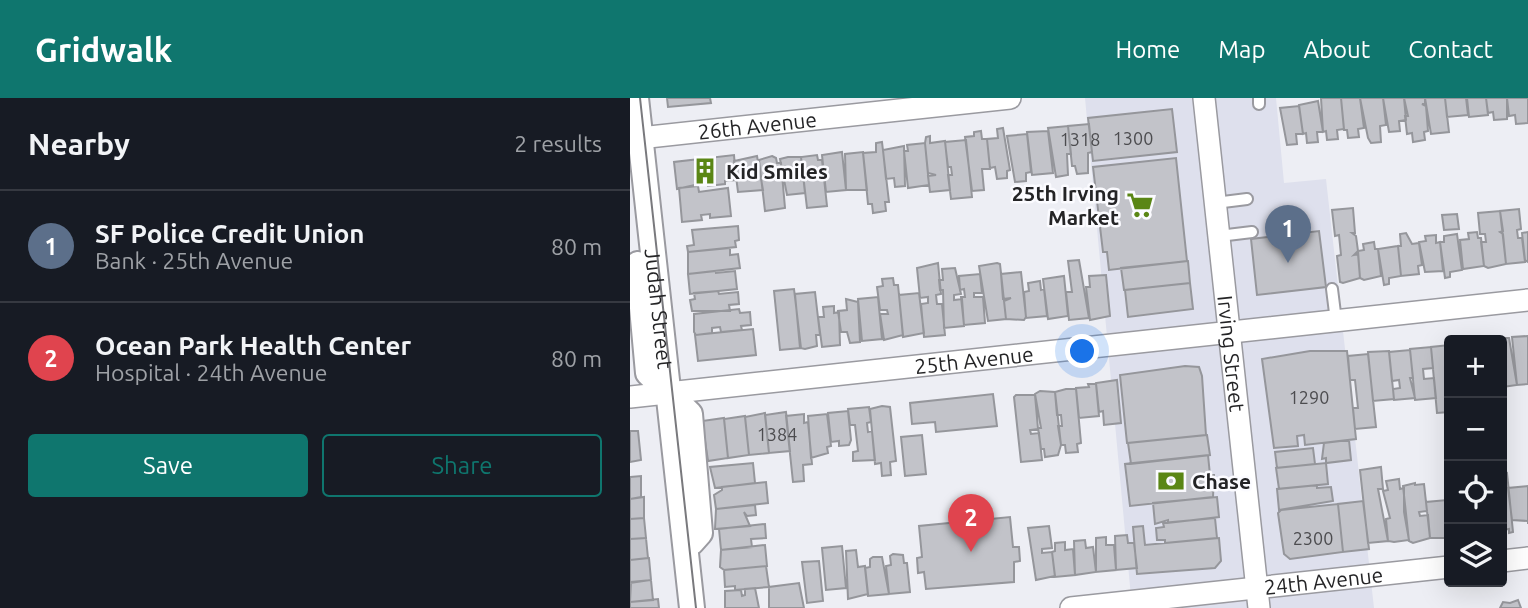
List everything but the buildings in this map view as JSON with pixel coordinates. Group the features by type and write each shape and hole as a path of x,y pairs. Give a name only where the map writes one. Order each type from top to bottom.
{"street":[{"name":"Judah Street","path":"636,98 635,138 650,223 692,608"},
{"name":"26th Avenue","path":"635,138 1010,98"},
{"name":"Irving Street","path":"1204,98 1258,598"},
{"name":"25th Avenue","path":"630,397 1528,300"},
{"path":"1507,560 1528,558"},
{"name":"24th Avenue","path":"1071,608 1258,598 1444,568"}],"lane":[{"path":"1215,203 1247,200"},
{"path":"1219,236 1252,232"},
{"path":"1332,289 1336,321"}],"shaded area":[{"path":"1085,98 1276,98 1284,183 1326,179 1374,608 1132,608"}],"tram line":[{"path":"640,98 696,608"}],"place":[{"name":"Kid Smiles","path":"705,171"},
{"name":"25th Irving Market","path":"1140,205"},
{"name":"SF Police Credit Union","path":"1288,263"},
{"name":"Chase","path":"1171,481"},
{"name":"Ocean Park Health Center","path":"971,552"}]}
